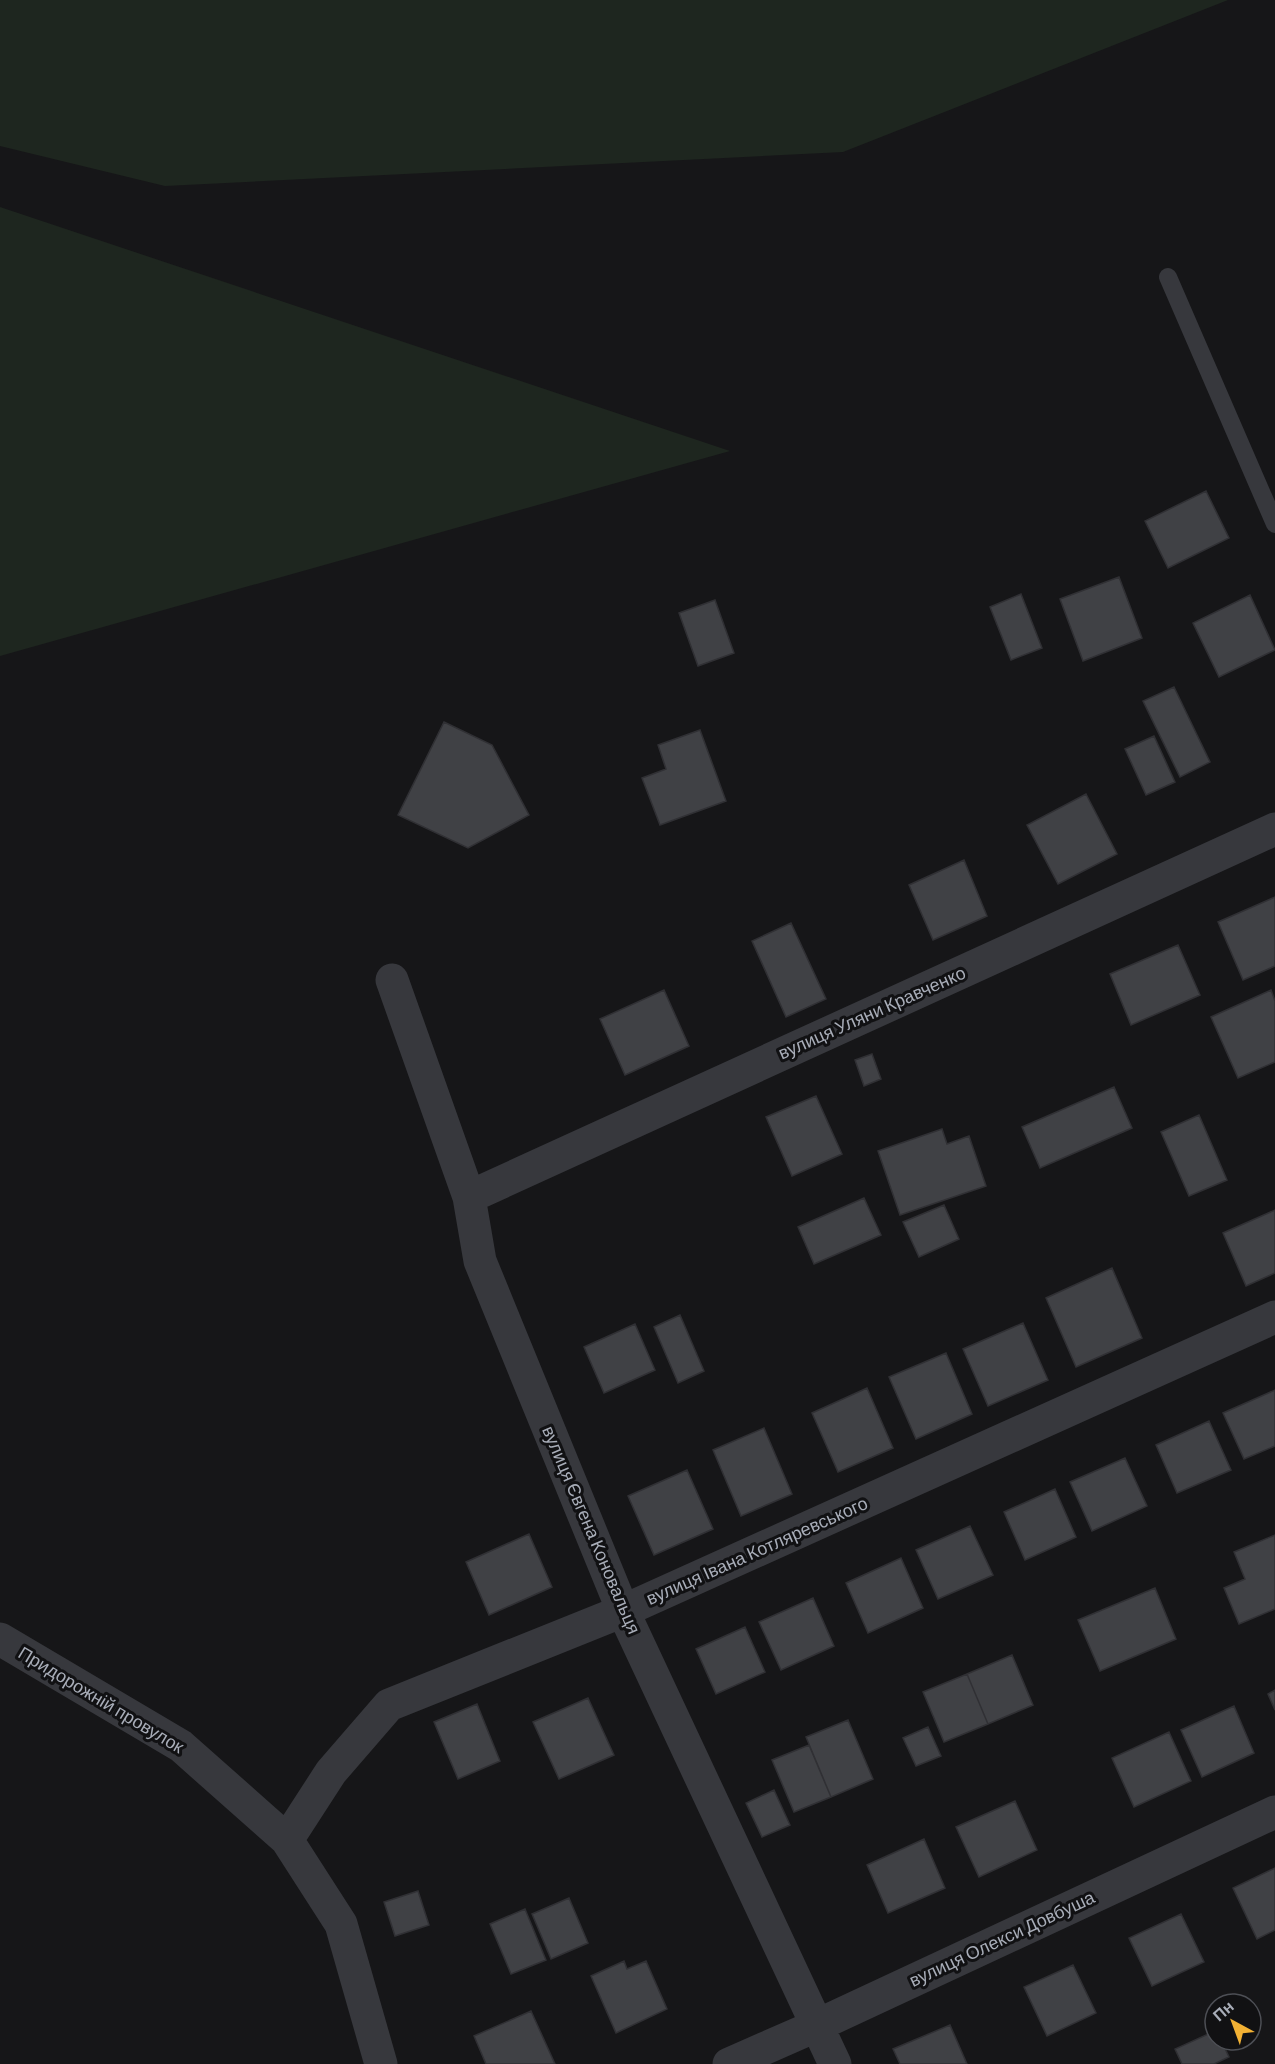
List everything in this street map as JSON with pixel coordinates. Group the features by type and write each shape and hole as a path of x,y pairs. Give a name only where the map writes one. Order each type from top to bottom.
{"street":[{"name":"вулиця Уляни Кравченко","path":"469,1197 1275,829"},
{"name":"вулиця Євгена Коновальця","path":"392,980 469,1197 480,1261 623,1611 835,2064"},
{"name":"вулиця Івана Котляревського","path":"287,1840 331,1772 389,1705 623,1611 1275,1317"},
{"name":"Придорожній провулок","path":"0,1639 181,1746 287,1840 341,1924 381,2064"},
{"name":"вулиця Олекси Довбуша","path":"729,2064 818,2025 1275,1812"}],"lane":[{"path":"1168,277 1275,524"}],"shaded area":[{"path":"0,0 1228,0 843,152 165,186 0,146"},
{"path":"0,207 730,451 0,656"}],"building":[{"path":"1206,491 1229,538 1168,568 1145,521"},
{"path":"1119,577 1142,638 1083,661 1060,599"},
{"path":"1021,594 1042,648 1011,660 990,607"},
{"path":"1250,595 1275,650 1219,677 1193,623"},
{"path":"715,600 734,653 698,666 679,613"},
{"path":"1174,687 1210,762 1180,777 1143,701"},
{"path":"444,722 492,745 529,815 468,848 398,815"},
{"path":"700,730 726,801 660,825 642,778 666,769 658,745"},
{"path":"1154,736 1175,782 1146,795 1125,749"},
{"path":"1086,794 1117,854 1058,884 1027,825"},
{"path":"964,860 987,916 933,940 909,885"},
{"path":"1275,897 1275,966 1243,980 1218,922"},
{"path":"791,923 826,999 786,1017 752,941"},
{"path":"1178,945 1200,995 1131,1025 1110,974"},
{"path":"664,990 689,1046 625,1075 600,1019"},
{"path":"1271,990 1275,1001 1275,1062 1238,1078 1211,1017"},
{"path":"872,1054 881,1079 864,1086 855,1060"},
{"path":"1114,1087 1132,1128 1040,1168 1022,1127"},
{"path":"816,1096 842,1154 792,1176 766,1117"},
{"path":"1199,1115 1227,1180 1189,1196 1161,1132"},
{"path":"942,1129 947,1144 969,1136 986,1186 900,1215 878,1151"},
{"path":"864,1198 881,1235 814,1264 798,1227"},
{"path":"944,1205 959,1239 919,1257 903,1222"},
{"path":"1275,1210 1275,1273 1246,1286 1223,1233"},
{"path":"1112,1268 1142,1338 1076,1367 1046,1298"},
{"path":"680,1315 704,1371 678,1383 654,1327"},
{"path":"1023,1323 1048,1380 988,1406 963,1349"},
{"path":"635,1324 655,1370 604,1393 584,1347"},
{"path":"946,1353 972,1414 916,1439 889,1377"},
{"path":"867,1388 893,1448 838,1472 812,1413"},
{"path":"1275,1390 1275,1446 1244,1459 1223,1413"},
{"path":"1209,1421 1231,1470 1177,1493 1156,1445"},
{"path":"764,1428 792,1494 741,1516 713,1450"},
{"path":"1125,1458 1147,1506 1092,1531 1070,1482"},
{"path":"687,1470 713,1529 654,1555 628,1496"},
{"path":"1055,1489 1076,1537 1025,1560 1004,1512"},
{"path":"970,1526 993,1575 938,1599 916,1550"},
{"path":"529,1534 552,1587 489,1615 466,1562"},
{"path":"1275,1535 1275,1609 1239,1624 1224,1588 1245,1579 1234,1552"},
{"path":"901,1558 923,1608 868,1633 846,1583"},
{"path":"1155,1588 1176,1639 1100,1671 1078,1620"},
{"path":"813,1598 834,1646 781,1670 759,1622"},
{"path":"745,1627 765,1672 716,1694 696,1649"},
{"path":"1012,1655 1033,1705 988,1724 967,1674"},
{"path":"967,1674 988,1724 944,1742 923,1692"},
{"path":"1275,1690 1275,1710 1268,1694"},
{"path":"588,1698 614,1755 559,1779 533,1722"},
{"path":"477,1704 500,1761 458,1779 434,1722"},
{"path":"1234,1706 1254,1753 1202,1777 1181,1730"},
{"path":"848,1720 873,1779 831,1797 806,1737"},
{"path":"928,1727 941,1756 916,1766 903,1738"},
{"path":"1169,1732 1191,1781 1134,1807 1112,1758"},
{"path":"809,1745 831,1797 794,1812 772,1760"},
{"path":"774,1790 790,1825 762,1837 746,1803"},
{"path":"1015,1801 1037,1850 979,1877 956,1827"},
{"path":"924,1839 945,1888 888,1913 867,1865"},
{"path":"1275,1868 1275,1930 1257,1939 1233,1888"},
{"path":"418,1891 429,1925 395,1936 384,1902"},
{"path":"569,1898 588,1943 551,1959 532,1914"},
{"path":"525,1909 546,1960 511,1974 490,1924"},
{"path":"1181,1914 1204,1962 1152,1986 1129,1938"},
{"path":"624,1961 627,1969 646,1961 667,2009 616,2033 591,1976"},
{"path":"1073,1965 1096,2013 1047,2036 1024,1987"},
{"path":"531,2011 555,2064 486,2064 474,2036"},
{"path":"950,2025 967,2064 900,2064 893,2049"},
{"path":"1203,2036 1203,2052 1227,2052 1229,2057 1214,2064 1182,2064 1175,2049"}]}
